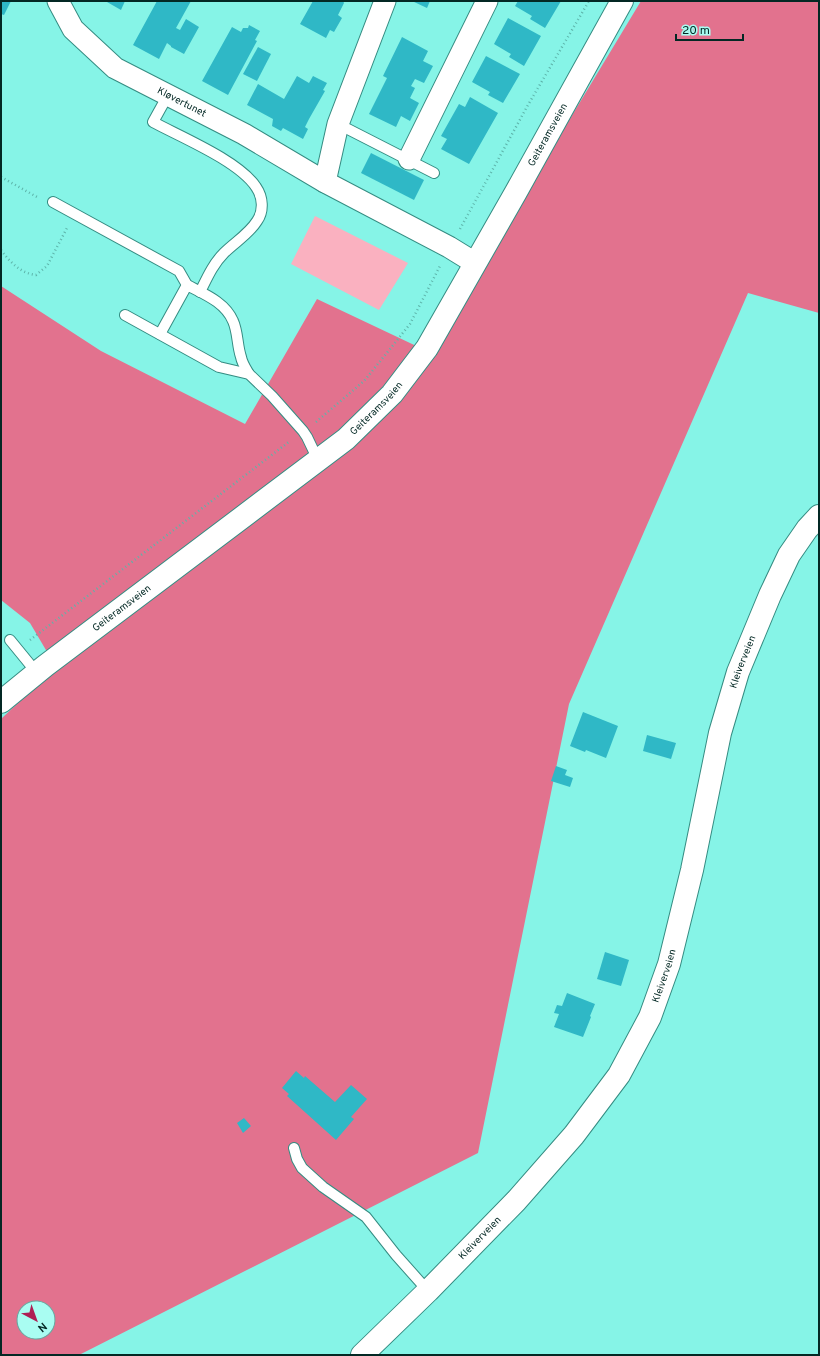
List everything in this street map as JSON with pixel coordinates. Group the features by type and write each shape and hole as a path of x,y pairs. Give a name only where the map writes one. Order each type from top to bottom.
{"street":[{"name":"Kløvertunet","path":"58,1 73,29 115,68 244,134 325,182 449,247 475,263"},
{"path":"325,182 338,124 385,1"},
{"path":"409,159 487,1"},
{"name":"Geiteramsveien","path":"1,702 37,672 346,438 392,394 427,348 622,1"},
{"name":"Kleiverveien","path":"362,1355 428,1291 516,1201 574,1135 619,1075 650,1017 669,964 692,870 720,733 738,672 770,595 789,555 807,529 819,516"}],"lane":[{"path":"168,95 153,122 218,156 246,175 257,187 262,198 262,211 258,221 249,232 224,252 216,262 200,292"},
{"path":"338,124 409,159 434,174"},
{"path":"53,202 180,272 187,285 212,298 233,320 237,333 241,358 248,374 272,396 303,431 318,460"},
{"path":"160,334 187,285"},
{"path":"125,315 219,367 248,374"},
{"path":"10,640 37,672"},
{"path":"294,1148 297,1159 302,1168 324,1187 366,1217 396,1255 428,1291"}],"path":[{"path":"18,649 328,413 364,381 410,324 449,247 528,105 589,1"},
{"path":"1,177 46,202 53,202"},
{"path":"1,250 9,261 16,267 30,274 36,274 47,266 74,214"}],"shaded area":[{"path":"641,1 819,1 819,313 748,293 569,704 478,1153 79,1355 1,1355 1,719 56,667 30,623 1,600 1,286 101,351 245,424 317,299 429,352"},
{"path":"315,216 408,263 379,310 291,264"}],"building":[{"path":"1,1 11,1 4,15 1,14"},
{"path":"125,1 121,10 107,2"},
{"path":"157,1 191,1 176,28 180,30 186,19 199,27 184,54 167,43 159,59 133,45"},
{"path":"313,1 343,1 344,3 338,15 342,18 334,32 330,30 326,38 300,24"},
{"path":"412,1 430,1 427,8"},
{"path":"518,1 561,1 545,28 530,19 532,16 515,6"},
{"path":"508,18 541,36 524,66 509,57 511,54 494,44"},
{"path":"249,25 260,31 255,40 257,41 228,95 202,81 232,27 241,32 243,28 248,28"},
{"path":"402,37 428,51 423,61 433,66 424,83 415,79 411,86 415,88 410,98 419,103 410,121 401,116 396,127 369,114 387,78 383,76"},
{"path":"258,47 271,54 257,81 243,74"},
{"path":"486,56 520,74 503,103 488,95 490,92 472,82"},
{"path":"297,76 309,83 313,76 327,83 323,90 325,91 305,127 308,129 303,139 283,128 281,131 272,126 273,119 247,105 258,84 284,99"},
{"path":"470,97 498,113 469,164 441,149 447,139 441,136 459,104 465,107"},
{"path":"371,153 424,180 414,200 361,173"},
{"path":"583,712 618,726 606,758 586,750 585,752 570,746"},
{"path":"647,735 676,743 671,759 643,751"},
{"path":"556,766 567,770 565,775 573,778 570,787 551,781"},
{"path":"605,952 629,960 621,986 597,979"},
{"path":"567,993 595,1004 583,1037 554,1027 559,1014 554,1013 557,1005 562,1006"},
{"path":"296,1071 304,1078 305,1076 335,1102 351,1085 367,1099 351,1117 354,1119 336,1140 287,1096 289,1094 282,1088"},
{"path":"244,1118 251,1126 243,1133 237,1123"}]}
